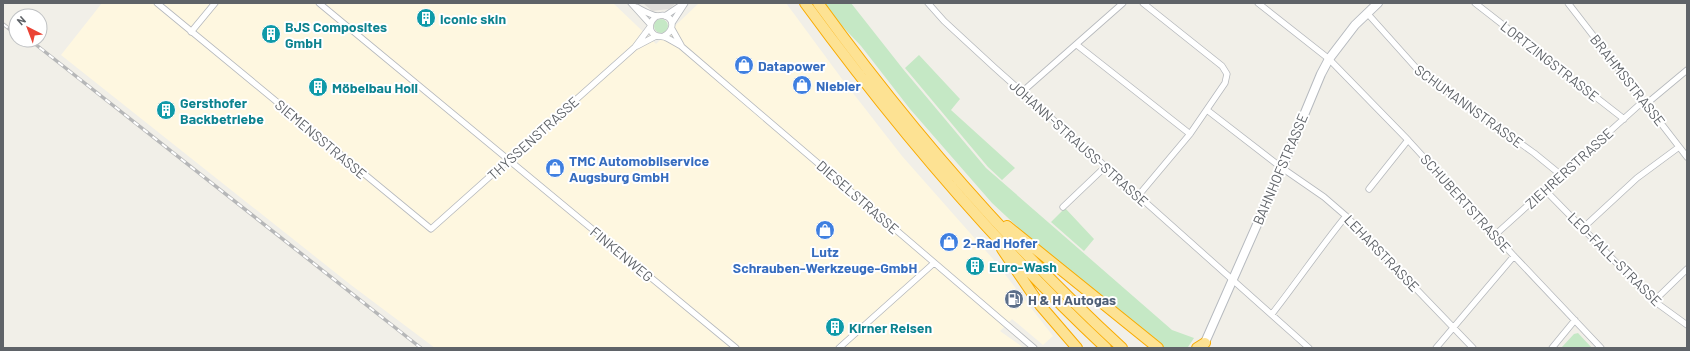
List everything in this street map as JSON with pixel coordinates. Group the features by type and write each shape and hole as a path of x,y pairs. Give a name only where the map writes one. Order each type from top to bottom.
{"highway":[{"path":"805,3 872,92 940,174 989,229 1106,348"},
{"path":"818,3 895,104 980,205 1042,270 1122,348"},
{"path":"980,205 1158,348"},
{"path":"989,229 1040,305 1077,348"}],"main road":[{"name":"BAHNHOFSTRASSE","path":"1202,346 1216,319 1321,74 1355,25 1378,3"}],"street":[{"name":"SIEMENSSTRASSE","path":"157,3 431,230"},
{"path":"191,32 215,3"},
{"name":"FINKENWEG","path":"319,3 736,348"},
{"path":"631,3 636,7 656,36 664,36 669,34 685,3"},
{"path":"636,7 657,16 665,16 685,3"},
{"path":"1022,92 1123,3"},
{"path":"1138,196 1190,134 1226,81 1227,74 1222,66 1143,3"},
{"name":"SCHUBERTSTRASSE","path":"1258,3 1330,59 1408,140 1601,348"},
{"name":"LORTZINGSTRASSE","path":"1475,3 1624,119"},
{"name":"BRAHMSSTRASSE","path":"1568,3 1687,157"},
{"name":"JOHANN-STRAUSS-STRASSE","path":"931,4 950,26 1022,92 1309,348"},
{"name":"SCHUMANNSTRASSE","path":"1367,13 1418,70 1534,153 1561,175"},
{"path":"650,26 653,19 657,16"},
{"name":"DIESELSTRASSE","path":"665,16 670,19 681,46"},
{"name":"THYSSENSTRASSE","path":"636,47 650,26"},
{"name":"THYSSENSTRASSE","path":"431,230 636,47 656,36"},
{"name":"DIESELSTRASSE","path":"664,36 681,46 1034,348"},
{"path":"1077,44 1190,134"},
{"name":"ZIEHRERSTRASSE","path":"1495,235 1639,105 1651,100 1687,70"},
{"name":"LEHARSTRASSE","path":"1207,110 1282,168 1324,197 1346,216 1473,348"},
{"path":"1369,189 1408,140"},
{"path":"1584,227 1638,178 1679,147"},
{"path":"1063,207 1106,167"},
{"name":"LEO-FALL-STRASSE","path":"1545,190 1584,227 1654,301 1687,325"},
{"path":"1272,314 1300,279 1319,249 1346,216"},
{"path":"1436,348 1514,256"},
{"path":"839,348 934,263"},
{"path":"1654,301 1687,269"},
{"path":"1552,348 1575,320"}],"shaded area":[{"path":"102,3 613,3 656,44 699,3 786,3 842,79 902,156 993,259 1053,336 1043,345 1012,319 1000,331 1024,348 435,348 351,285 61,55"},
{"path":"643,3 676,3 669,9 652,11"}],"green space":[{"path":"824,3 851,3 903,69 986,168 1172,330 1194,338 1188,347 1164,348 1039,247 992,203 910,109 861,46 843,27"},
{"path":"661,19 666,21 668,26 666,31 661,33 656,31 654,26 656,21"},
{"path":"919,55 960,99 951,110 1015,168 1002,180 988,167 905,68"},
{"path":"1065,208 1094,239 1084,251 1051,222"},
{"path":"1578,333 1592,348 1561,348 1574,334"}],"railway":[{"path":"3,24 8,28"},
{"path":"40,48 421,348"}],"place":[{"name":"iconic skin","path":"426,18"},
{"name":"BJS Composites GmbH","path":"271,34"},
{"name":"Datapower","path":"744,65"},
{"name":"Niebler","path":"802,85"},
{"name":"Möbelbau Holl","path":"318,87"},
{"name":"Gersthofer Backbetriebe","path":"166,110"},
{"name":"TMC Automobilservice Augsburg GmbH","path":"555,168"},
{"name":"Lutz Schrauben-Werkzeuge-GmbH","path":"825,230"},
{"name":"2-Rad Hofer","path":"949,242"},
{"name":"Euro-Wash","path":"975,266"},
{"name":"H & H Autogas","path":"1014,299"},
{"name":"Kirner Reisen","path":"835,327"}]}
